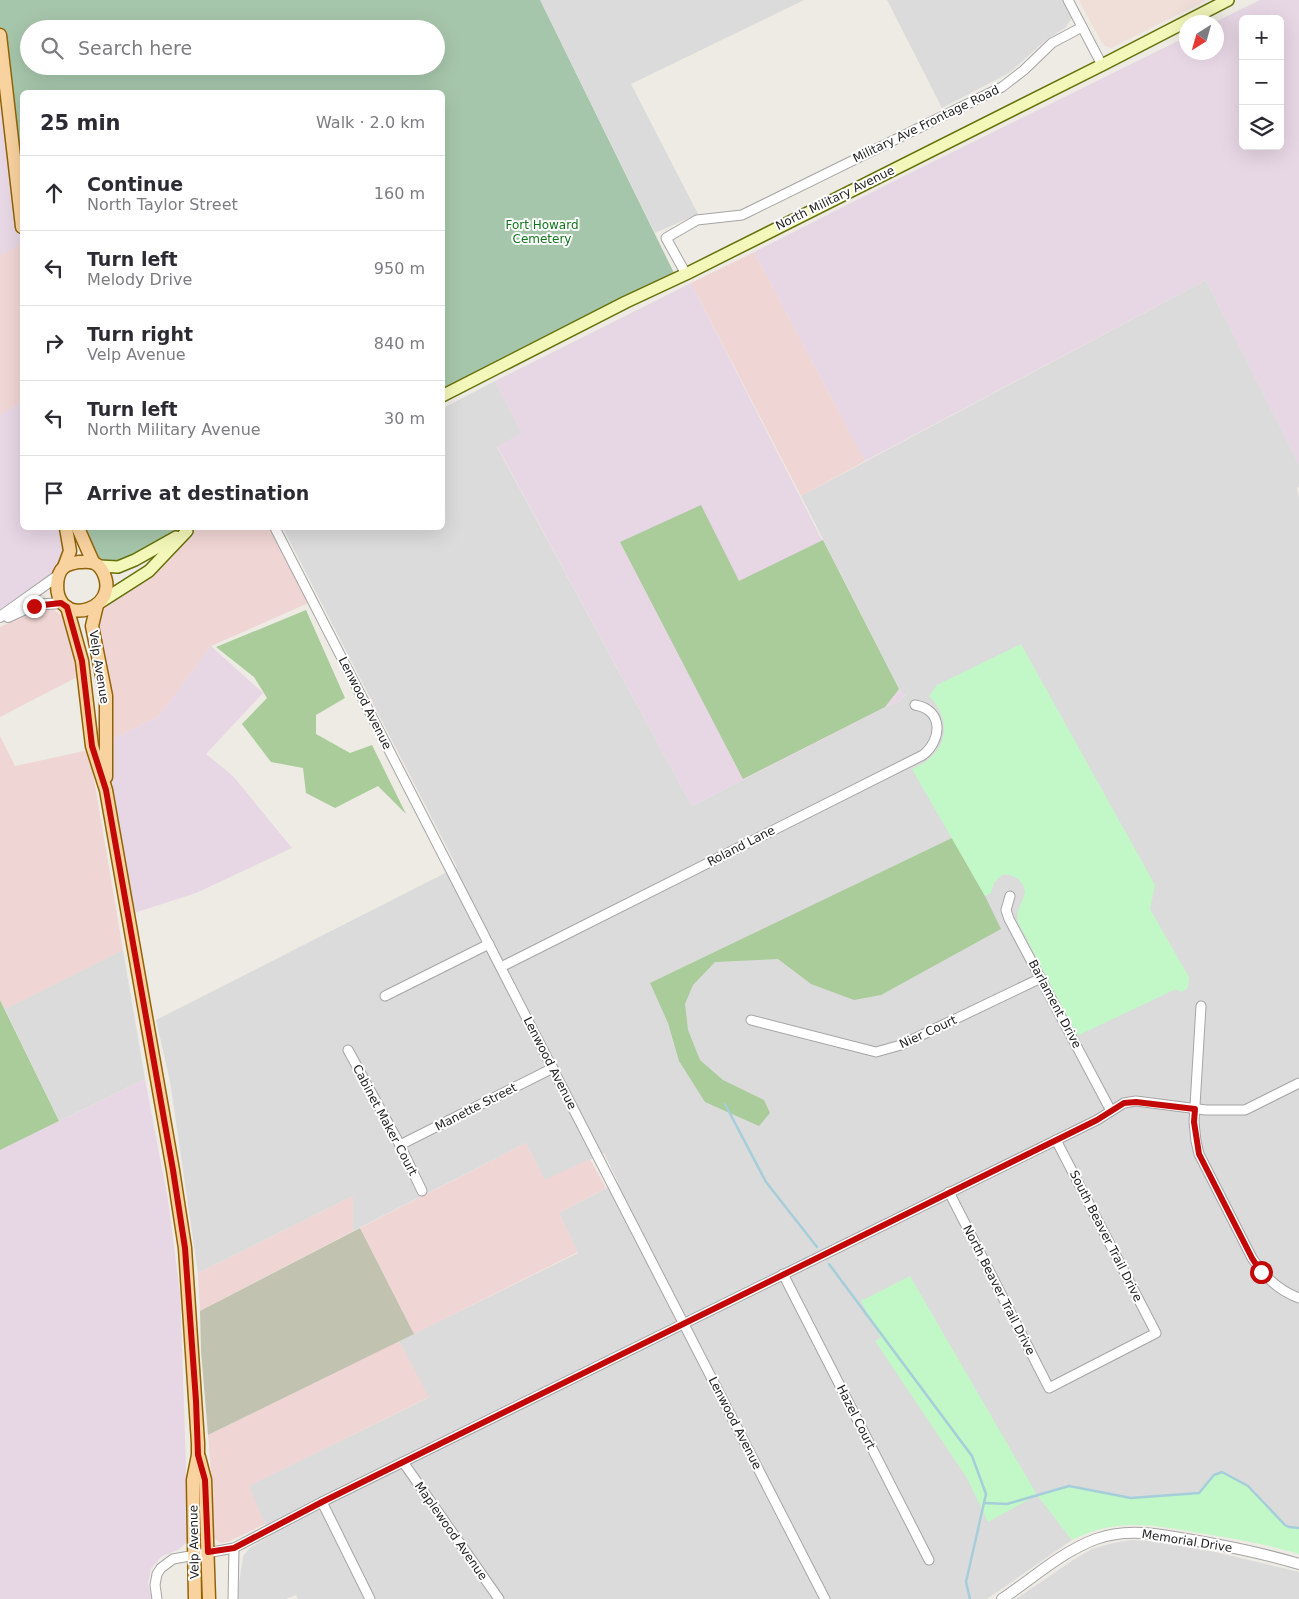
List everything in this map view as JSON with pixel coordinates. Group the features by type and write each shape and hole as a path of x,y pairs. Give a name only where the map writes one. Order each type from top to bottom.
{"main road":[{"name":"North Military Avenue","path":"445,394 1228,0"},
{"path":"0,35 20,210"},
{"path":"66,530 70,551 61,571 57,590 64,605 86,610 149,571 189,530"},
{"path":"79,530 107,584 106,593 99,603"},
{"path":"61,571 78,562 118,567 188,530"},
{"name":"Velp Avenue","path":"99,603 92,626 106,696 106,790"},
{"name":"Velp Avenue","path":"64,605 82,661 92,746 106,790 185,1248 196,1393 198,1455 193,1480 194,1599"},
{"name":"Velp Avenue","path":"198,1455 205,1480 209,1599"}],"street":[{"path":"1068,0 1102,65"},
{"name":"Military Ave Frontage Road","path":"686,274 666,238 697,220 742,215 1002,87 1024,70 1052,43 1082,27"},
{"name":"Lenwood Avenue","path":"276,530 825,1599"},
{"path":"0,619 61,571"},
{"path":"0,619 34,606 64,605"},
{"name":"Roland Lane","path":"501,967 923,755 937,738 937,724 932,714 916,705"},
{"name":"Barlament Drive","path":"1010,896 1007,904 1007,915 1111,1111"},
{"path":"385,996 489,944"},
{"name":"Nier Court","path":"751,1020 876,1052 901,1045 1041,978"},
{"path":"1201,1006 1194,1122 1199,1154 1252,1258 1269,1280 1285,1292 1299,1298"},
{"name":"Cabinet Maker Court","path":"348,1050 400,1145 422,1191"},
{"name":"Manette Street","path":"400,1145 553,1068"},
{"path":"157,1599 154,1585 157,1574 164,1565 177,1558 234,1548 322,1502 1056,1140 1124,1103 1136,1102 1224,1111 1245,1110 1299,1083"},
{"name":"South Beaver Trail Drive","path":"1049,1388 1156,1333 1056,1140"},
{"name":"North Beaver Trail Drive","path":"949,1192 1049,1388"},
{"name":"Hazel Court","path":"783,1274 929,1560"},
{"name":"Maplewood Avenue","path":"403,1462 499,1599"},
{"path":"322,1502 370,1599"},
{"name":"Memorial Drive","path":"1002,1599 1074,1550 1094,1540 1121,1534 1142,1533 1178,1538 1250,1551 1299,1564"},
{"path":"233,1599 234,1548"}],"shaded area":[{"path":"540,0 804,0 631,84 698,214 655,233"},
{"path":"887,0 1063,0 1071,19 1066,27 1046,40 1009,73 942,108"},
{"path":"1079,0 1207,0 1111,48 1105,46 1101,41"},
{"path":"1260,0 1299,0 1299,464 1206,280 865,461 754,252 1179,40 1179,60 1224,60 1224,18"},
{"path":"9,103 20,208 20,244 0,255 0,107"},
{"path":"20,244 20,403 0,415 0,255"},
{"path":"754,252 865,461 801,496 691,283"},
{"path":"1206,280 1299,464 1299,486 1297,489 1299,497 1299,1528 1285,1525 1248,1486 1213,1476 1199,1493 1131,1498 1069,1486 1038,1495 1072,1540 987,1599 298,1599 296,1595 286,1599 237,1599 243,1556 250,1548 270,1536 248,1486 428,1398 399,1341 578,1253 559,1213 618,1182 604,1153 545,1181 526,1143 353,1231 353,1196 198,1273 170,1081 156,1020 457,867 284,530 445,530 445,407 495,381 522,433 497,447 692,806 900,701 905,695 899,689 801,496"},
{"path":"691,283 898,689 905,694 900,701 692,806 497,446 522,433 495,381"},
{"path":"20,403 20,530 66,530 64,567 0,617 0,415"},
{"path":"276,530 313,601 211,646 159,716 106,742 92,626 97,605 149,571 187,531"},
{"path":"40,609 54,610 66,618 79,676 0,717 0,627"},
{"path":"211,646 263,693 206,754 233,776 292,848 196,893 128,915 106,790 106,742 159,716"},
{"path":"0,736 15,766 89,750 123,950 5,1009 0,1000"},
{"path":"123,950 145,1079 59,1121 5,1009"},
{"path":"145,1079 168,1200 180,1293 186,1464 186,1543 178,1550 162,1556 151,1568 148,1584 152,1599 0,1599 0,1150"},
{"path":"526,1143 545,1180 590,1159 606,1188 559,1213 578,1252 414,1334 360,1228"},
{"path":"353,1196 353,1231 200,1311 198,1273"},
{"path":"360,1228 414,1334 208,1435 201,1351 200,1311"},
{"path":"399,1341 429,1397 249,1486 265,1524 228,1542 221,1543 215,1539 211,1532 212,1484 208,1435"},
{"path":"1131,1540 1150,1541 1215,1552 1299,1572 1299,1599 1016,1599 1092,1549"}],"green space":[{"name":"Fort Howard Cemetery","path":"0,0 540,0 676,277 445,395 445,90 20,90 20,209 0,33"},
{"path":"701,505 739,581 823,540 899,689 885,707 743,779 620,542"},
{"path":"79,530 189,530 135,560 99,566"},
{"path":"306,610 345,698 316,715 316,734 350,753 372,745 406,814 378,786 335,808 306,793 303,768 271,762 242,724 267,698 254,677 216,647"},
{"path":"1021,644 1155,885 1150,909 1189,977 1188,988 1181,992 1176,989 1077,1036 1018,922 1018,910 1025,892 1023,884 1010,875 1002,875 994,883 991,893 985,896 912,769 924,763 933,755 943,737 942,717 937,706 929,696 937,685"},
{"path":"952,838 985,896 1001,929 881,995 854,1000 811,984 778,959 715,962 693,985 685,1004 688,1030 700,1060 723,1080 764,1100 770,1113 759,1126 705,1102 679,1061 668,1023 650,983"},
{"path":"0,1000 59,1121 0,1150"},
{"path":"910,1276 1037,1495 988,1522 967,1478 875,1341 881,1338 861,1301"},
{"path":"1222,1472 1248,1486 1285,1525 1299,1528 1299,1554 1229,1538 1171,1528 1138,1525 1106,1528 1072,1540 1037,1495 1069,1486 1131,1498 1199,1493 1214,1475"}],"waterway":[{"path":"725,1104 766,1182 817,1247"},
{"path":"829,1264 972,1456 986,1494 966,1582 970,1599"},
{"path":"985,1503 1007,1504 1069,1486 1131,1498 1199,1493 1214,1475 1222,1472 1248,1486 1285,1525 1299,1528"}],"route":[{"path":"34,606 61,603 67,607 82,661 92,746 106,790 185,1248 198,1455 205,1480 208,1552 234,1548 322,1502 1097,1120 1124,1103 1136,1102 1195,1109 1194,1122 1199,1154 1261,1272"}]}
